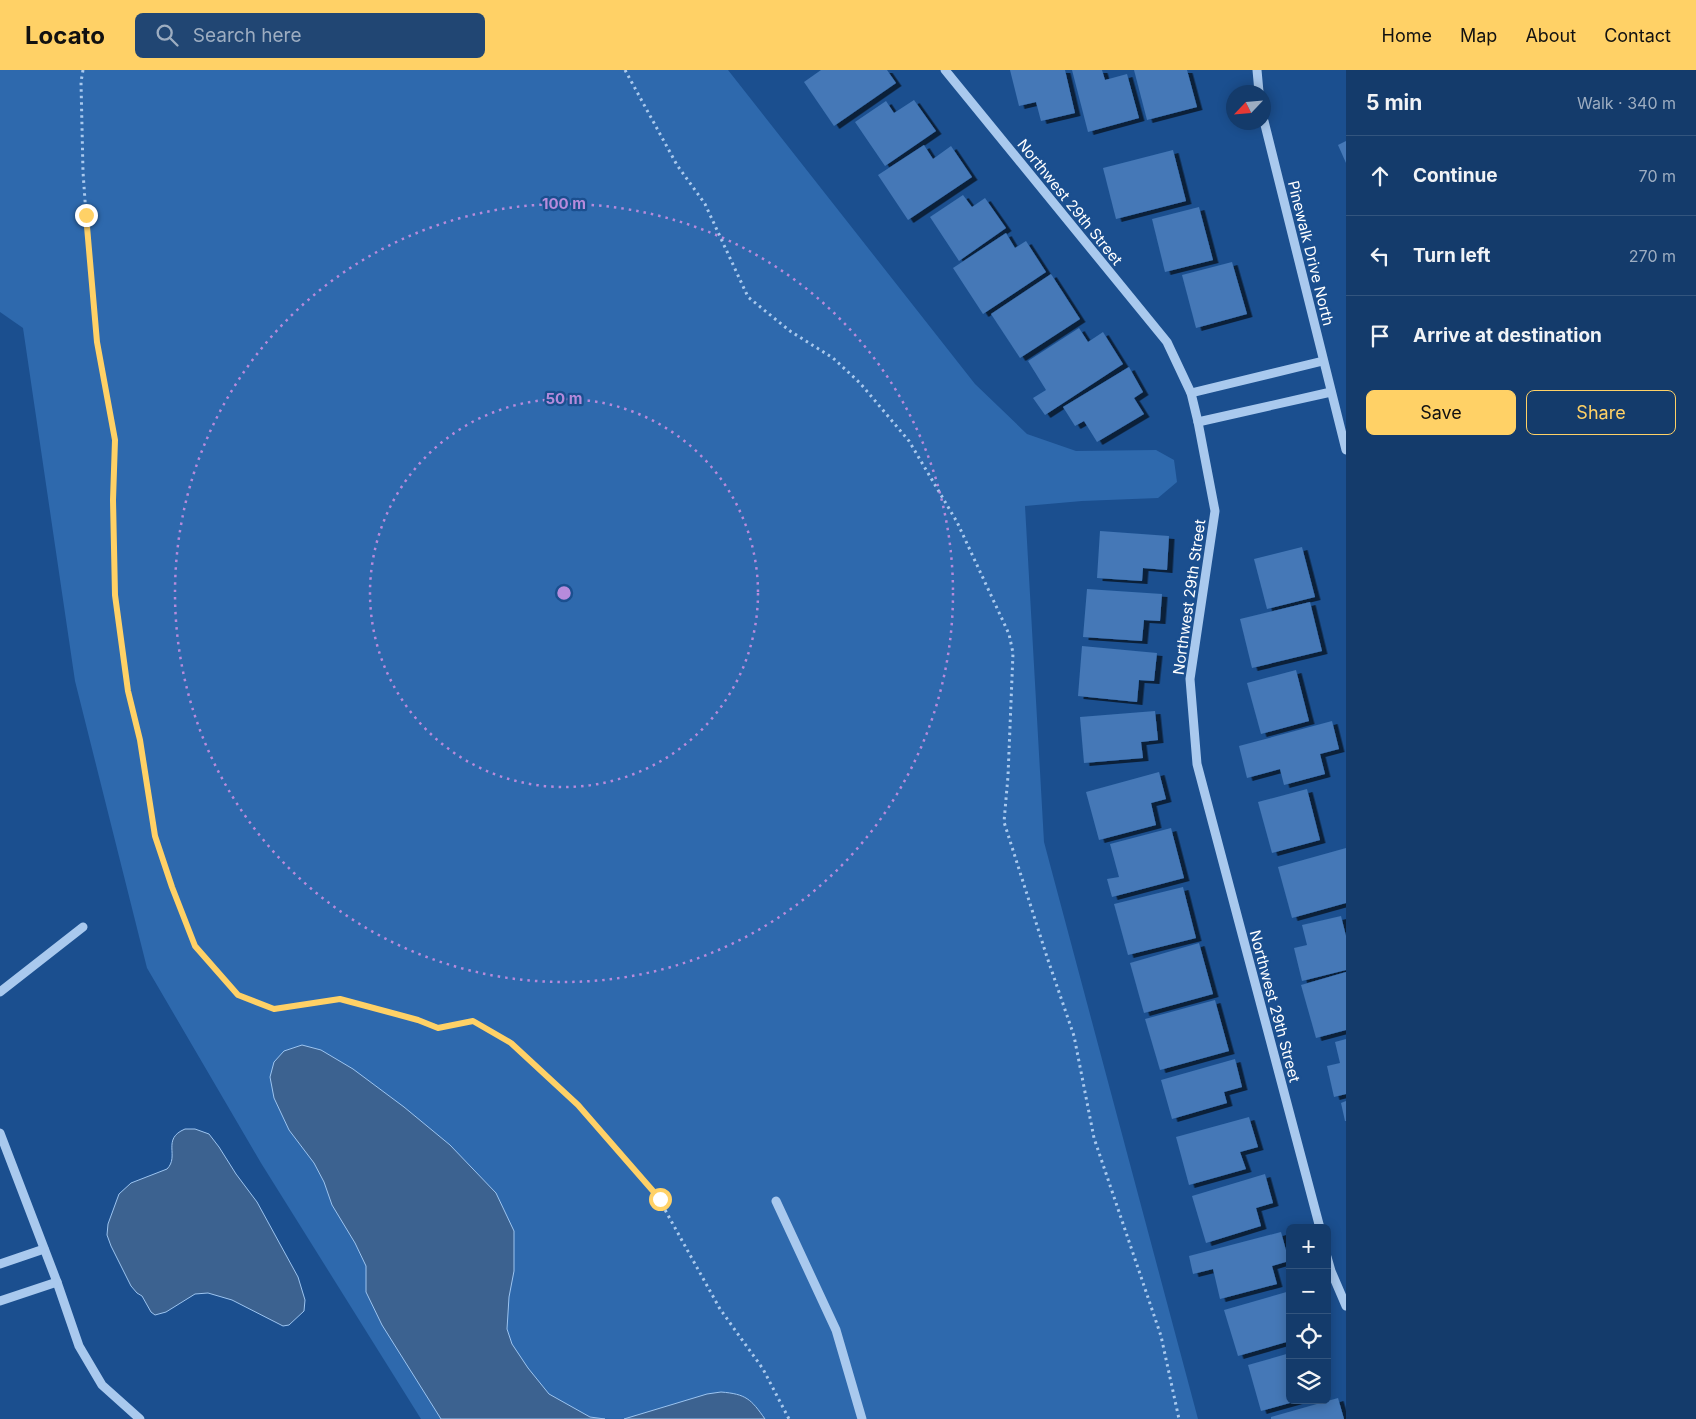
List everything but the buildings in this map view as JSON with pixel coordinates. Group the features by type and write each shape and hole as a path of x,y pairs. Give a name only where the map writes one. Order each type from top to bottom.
{"street":[{"name":"Northwest 29th Street","path":"945,70 1167,342 1191,393 1214,511 1190,679 1197,764 1319,1224"},
{"path":"1256,70 1258,85"},
{"name":"Pinewalk Drive North","path":"1266,130 1346,450"},
{"path":"1191,393 1323,361"},
{"path":"1198,422 1331,392"},
{"path":"0,992 83,927"},
{"path":"0,1133 57,1282 79,1346 102,1385 140,1419"},
{"path":"776,1201 836,1330 862,1419"},
{"path":"0,1264 44,1249"},
{"path":"1330,1269 1346,1306"},
{"path":"0,1301 57,1282"}],"path":[{"path":"83,70 81,82 83,172 89,257 97,342 115,440 113,500 115,595 128,691 140,740 155,836 195,946 238,995 274,1009 340,999 418,1020 438,1028 473,1021 511,1043 578,1105 660,1199 720,1309 763,1369 790,1419"},
{"path":"626,70 677,165 705,204 748,297 790,331 833,358 860,383 909,441 957,522 1009,634 1014,653 1004,822 1074,1036 1094,1138 1161,1336 1179,1419"}],"shaded area":[{"path":"0,70 728,70 975,384 1027,434 1076,451 1156,450 1174,460 1177,482 1158,498 1082,501 1025,506 1044,842 1198,1419 421,1419 261,1163 147,968 75,681 23,328 0,312"},
{"path":"302,1045 321,1050 353,1069 404,1107 450,1145 496,1193 514,1231 514,1271 509,1297 507,1329 512,1344 549,1394 590,1417 605,1419 441,1419 382,1325 366,1292 366,1266 355,1243 332,1205 324,1182 314,1163 289,1130 274,1098 270,1077 274,1062 284,1051"},
{"path":"185,1129 195,1129 209,1134 219,1147 257,1202 298,1277 305,1300 304,1311 289,1325 283,1326 232,1300 208,1293 195,1294 166,1312 155,1315 151,1312 142,1296 131,1286 111,1246 107,1235 108,1224 119,1194 131,1183 167,1169 171,1164 174,1138"},
{"path":"721,1392 736,1394 752,1402 765,1419 624,1419 707,1394"}],"route":[{"path":"86,215 97,342 115,440 113,500 115,595 128,691 140,740 155,836 195,946 238,995 274,1009 340,999 418,1020 438,1028 473,1021 511,1043 578,1105 660,1199"}]}
